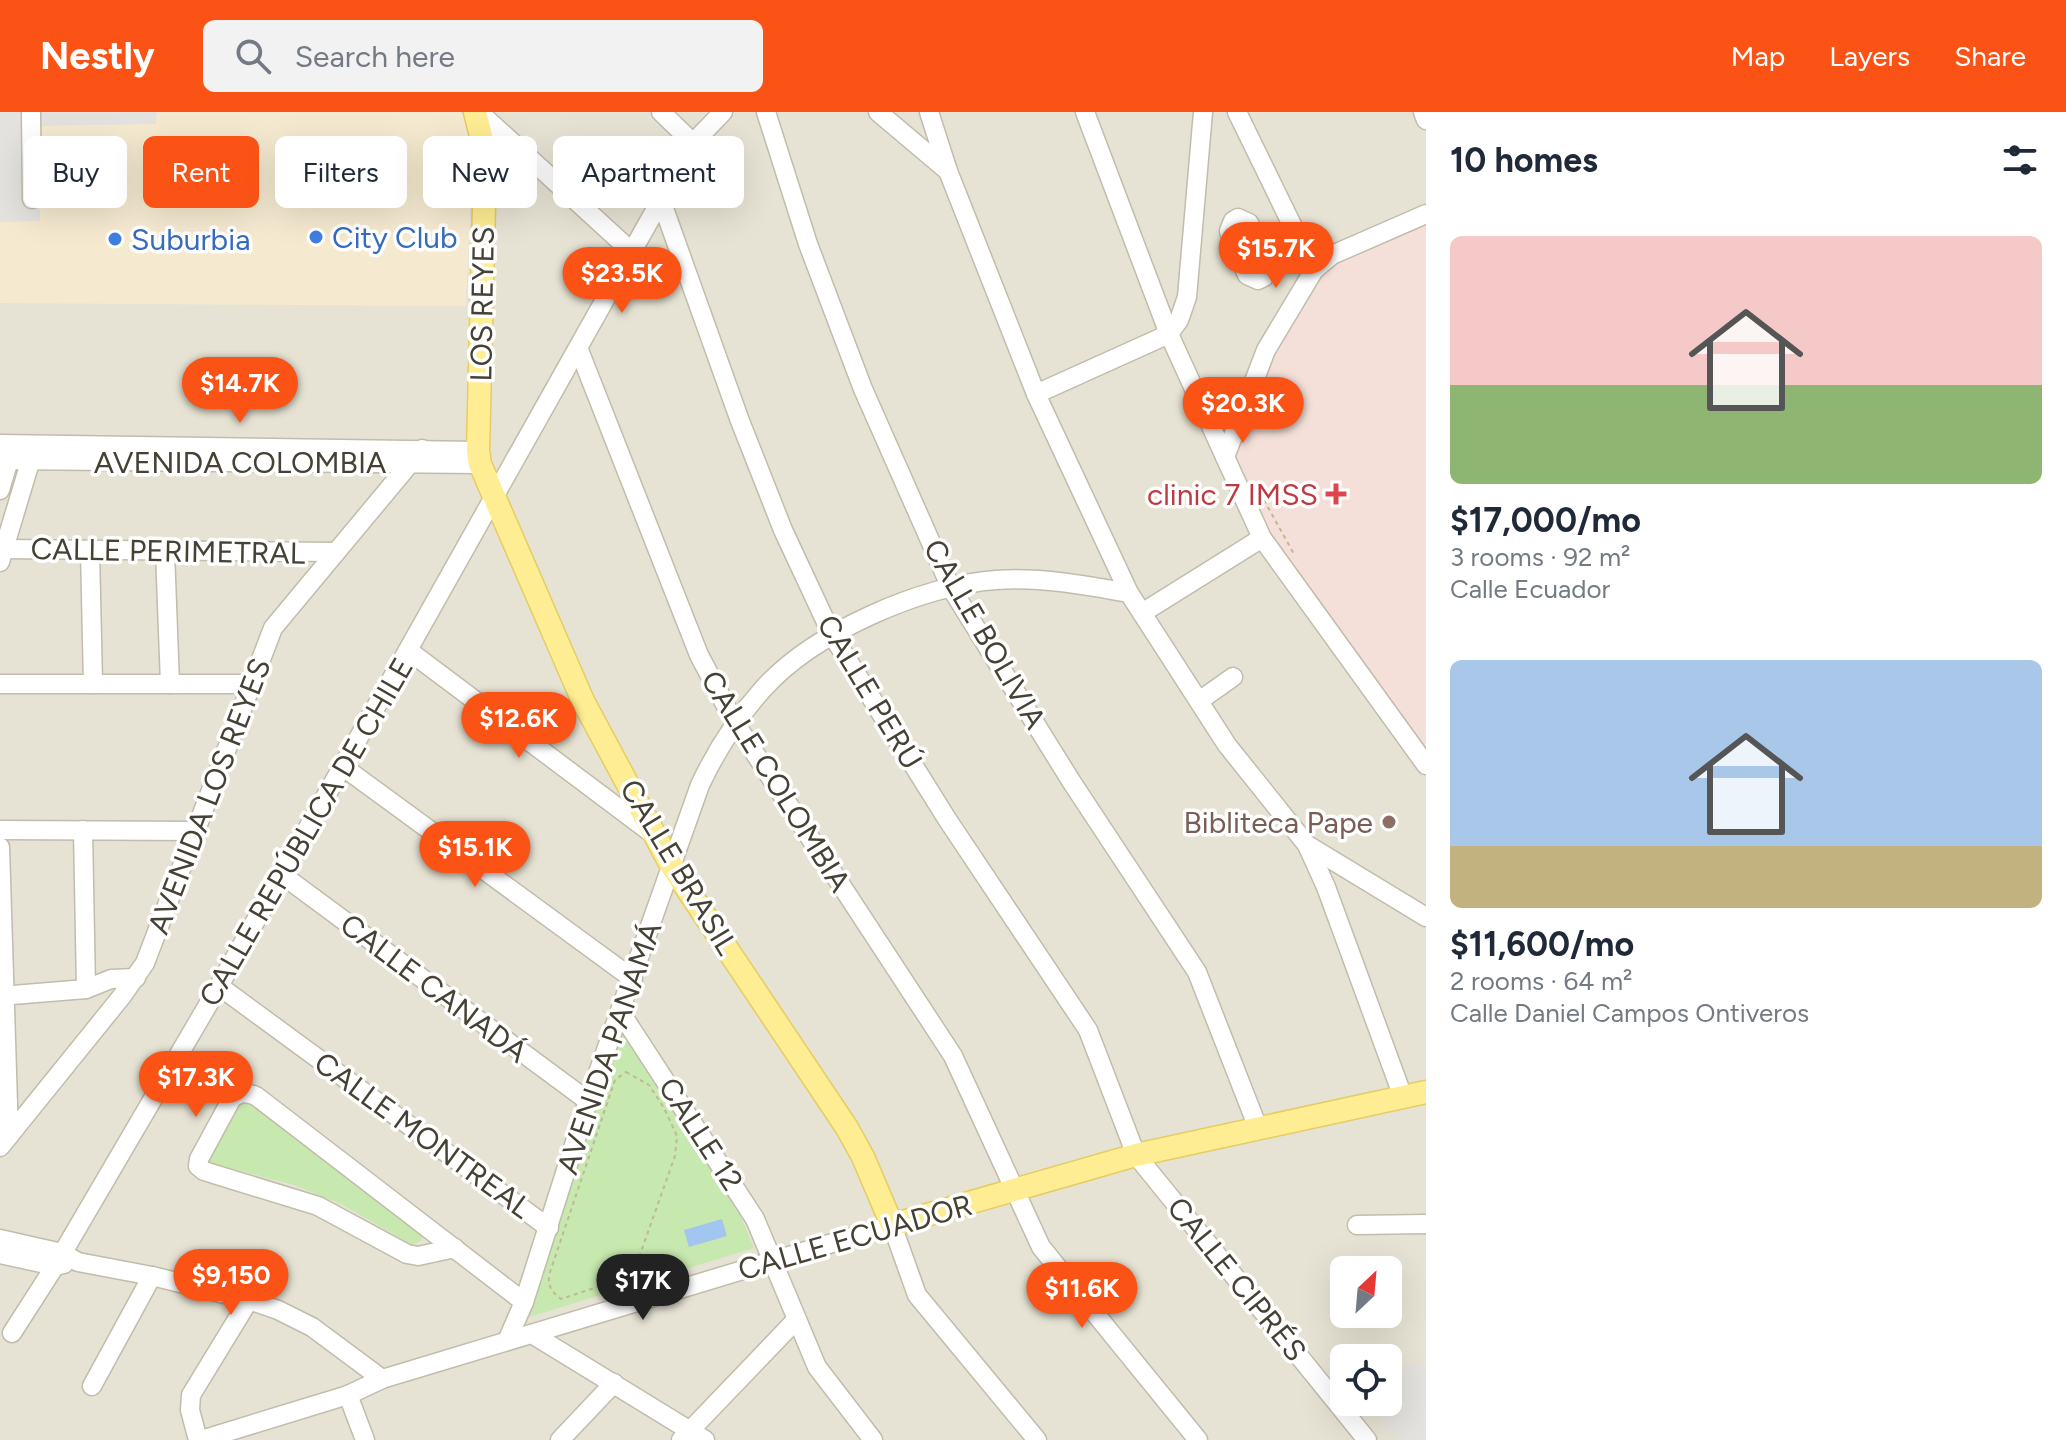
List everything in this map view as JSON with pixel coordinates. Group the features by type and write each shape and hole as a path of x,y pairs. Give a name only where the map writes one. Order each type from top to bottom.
{"main road":[{"name":"LOS REYES","path":"477,112 485,165 479,457 495,494"},
{"name":"CALLE BRASIL","path":"495,494 583,701 654,835 847,1128 892,1225"},
{"name":"CALLE ECUADOR","path":"892,1225 1136,1155 1426,1092"}],"street":[{"path":"31,112 31,136"},
{"path":"477,112 632,252"},
{"path":"661,112 686,136"},
{"name":"CALLE REPÚBLICA DE CHILE","path":"700,136 723,112"},
{"name":"CALLE BOLIVIA","path":"766,112 808,244 863,389 951,588 1071,781 1188,955 1205,989 1258,1128"},
{"path":"878,112 948,171"},
{"path":"929,112 948,171 1036,394 1129,593 1227,745 1307,845 1326,887 1403,1097"},
{"path":"1085,112 1169,334 1262,538 1426,765"},
{"path":"1036,394 1169,334 1184,309 1203,112"},
{"path":"1237,112 1314,270"},
{"path":"1423,112 1426,120"},
{"name":"CALLE REPÚBLICA DE CHILE","path":"12,1333 65,1260 657,208"},
{"name":"CALLE PERÚ","path":"664,208 740,421 783,530 832,635 947,819 1088,1030 1136,1155"},
{"path":"1225,457 1266,350 1314,270 1332,255 1426,214"},
{"path":"1265,254 1297,236"},
{"name":"CALLE COLOMBIA","path":"579,350 699,655 735,723 953,1056 1041,1247 1198,1440"},
{"path":"0,490 6,452"},
{"name":"AVENIDA COLOMBIA","path":"6,452 479,457"},
{"path":"1,553 33,452"},
{"name":"AVENIDA LOS REYES","path":"4,1141 136,978 150,952 273,628 417,456"},
{"path":"1142,613 1262,538"},
{"path":"90,551 93,684"},
{"path":"165,551 170,684"},
{"name":"CALLE PERIMETRAL","path":"1,553 336,552"},
{"name":"AVENIDA PANAMÁ","path":"507,1341 524,1302 588,1101 700,785 716,751 735,723 766,686 832,635 879,611 951,588 994,580 1036,579 1129,593"},
{"path":"409,651 654,835"},
{"path":"1199,701 1233,677"},
{"path":"0,684 250,684"},
{"path":"342,766 633,979"},
{"path":"0,830 196,831"},
{"path":"83,830 86,989"},
{"path":"1307,845 1426,917"},
{"path":"0,847 4,1141"},
{"name":"CALLE CANADÁ","path":"281,874 588,1101"},
{"path":"3,996 86,989 111,979 136,978"},
{"name":"CALLE MONTREAL","path":"219,986 549,1228"},
{"name":"CALLE 12","path":"621,1013 755,1219 817,1367 873,1440"},
{"path":"455,1248 423,1255 407,1254 318,1206 204,1171 198,1166 199,1159 232,1098 248,1092 256,1096 455,1248 524,1302"},
{"name":"CALLE CIPRÉS","path":"1136,1155 1367,1440"},
{"path":"1357,1225 1426,1224"},
{"path":"892,1225 913,1288 922,1302 1037,1440"},
{"name":"CALLE ECUADOR","path":"200,1440 348,1395 382,1379 892,1225"},
{"path":"0,1239 65,1260"},
{"path":"0,1254 65,1260 152,1276 249,1300 312,1327 382,1379"},
{"path":"92,1386 152,1276"},
{"path":"200,1440 190,1410 191,1395 249,1300"},
{"path":"532,1334 614,1383 692,1437 796,1320"},
{"path":"560,1440 614,1383"},
{"path":"348,1395 365,1440"}],"path":[{"path":"1258,489 1295,555"},
{"path":"626,1072 643,1080 664,1108 677,1136 675,1156 637,1263 628,1277 616,1283 561,1299 552,1292 549,1275 615,1080 626,1072"}],"shaded area":[{"path":"0,112 1426,112 1426,1440 0,1440"},
{"path":"0,112 461,112 472,136 423,136 423,208 470,208 466,306 0,303"},
{"path":"0,112 157,112 156,124 39,126 39,136 24,136 24,208 40,208 40,221 0,222"},
{"name":"clinic 7 IMSS","path":"1426,219 1426,760 1266,533 1238,477 1235,456 1239,436 1269,360 1322,267"},
{"path":"1426,1364 1426,1440 1398,1440 1377,1416 1402,1416 1402,1365"}],"green space":[{"path":"622,1030 737,1208 754,1248 526,1318"},
{"path":"247,1099 425,1235 412,1245 343,1205 294,1185 203,1161 239,1100"}],"water":[{"path":"722,1219 727,1236 689,1247 684,1230"}],"place":[{"name":"City Club","path":"316,237"},
{"name":"Suburbia","path":"115,239"},
{"name":"clinic 7 IMSS","path":"1336,494"},
{"name":"Bibliteca Pape","path":"1389,822"}]}
